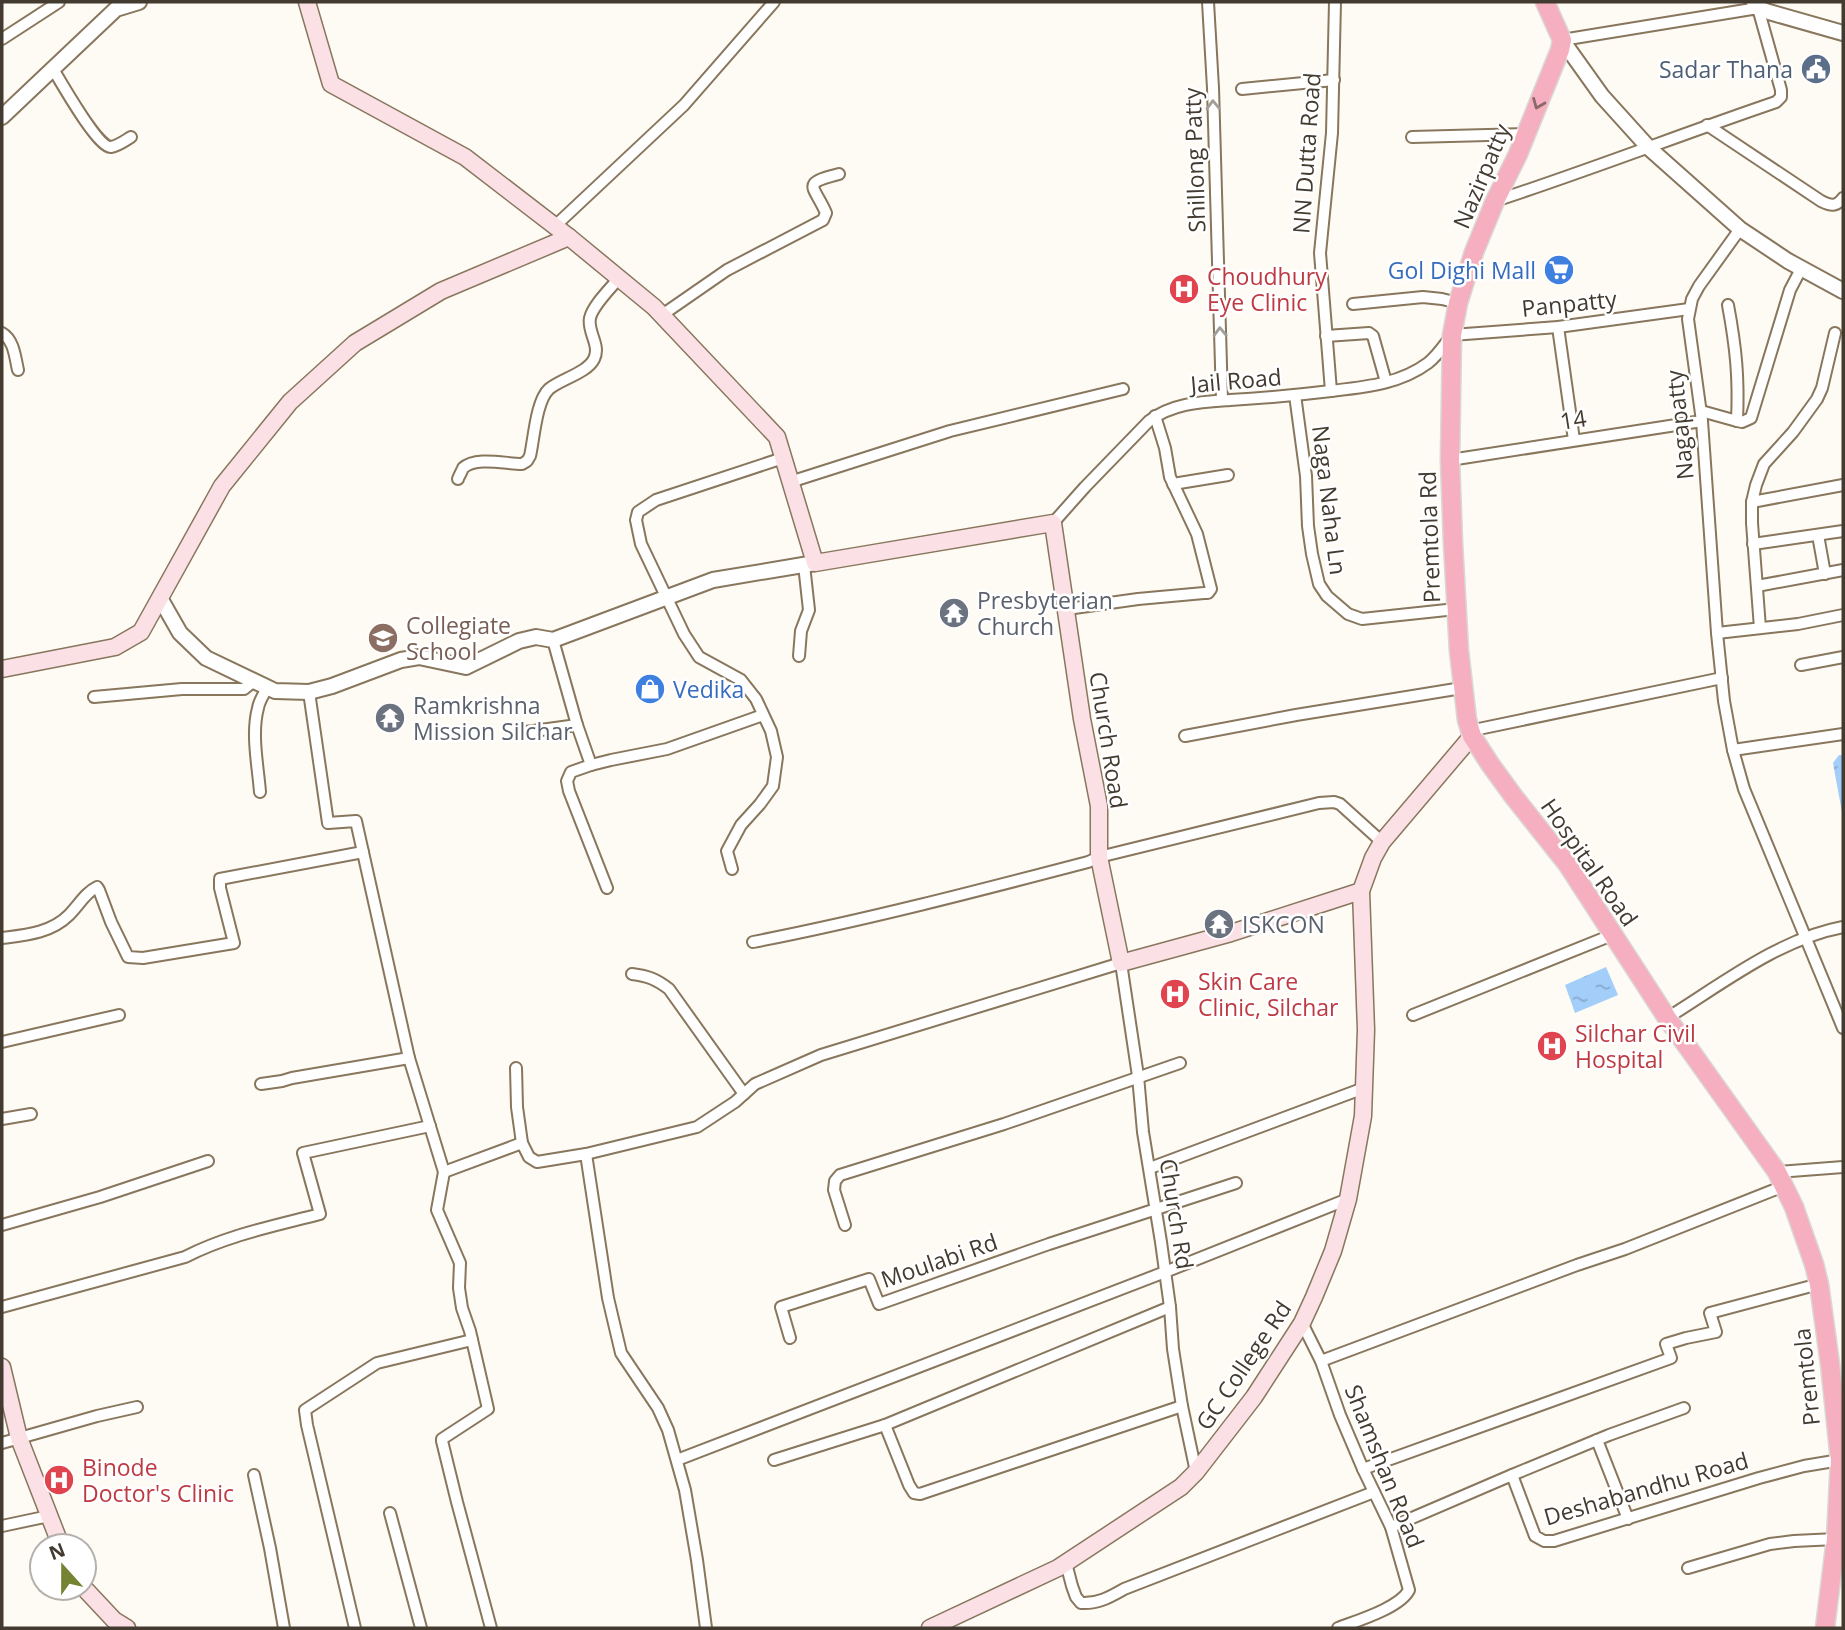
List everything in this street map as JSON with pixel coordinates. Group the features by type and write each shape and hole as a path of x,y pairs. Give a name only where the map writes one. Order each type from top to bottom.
{"highway":[{"path":"1545,2 1562,40"},
{"name":"Nazirpatty","path":"1452,335 1458,303 1475,252 1526,134 1562,40"},
{"name":"Premtola Rd","path":"1452,335 1450,460 1456,609 1462,688 1471,734"},
{"name":"Hospital Road","path":"1471,734 1514,797 1568,865 1667,1018"},
{"name":"Premtola","path":"1667,1018 1780,1179 1814,1264 1827,1338 1840,1460 1832,1605 1825,1628"}],"main road":[{"path":"307,2 331,84 465,157 569,237 662,315 776,437 810,564 1053,523"},
{"path":"2,669 115,647 141,632 222,486 290,402 355,342 440,291 569,237"},
{"name":"Church Road","path":"1053,523 1082,719 1099,806 1099,857 1121,963"},
{"name":"GC College Rd","path":"930,1628 1058,1569 1181,1487 1196,1472 1254,1397 1302,1323 1333,1251 1348,1199 1363,1116 1366,1018 1361,891 1382,842 1471,734"},
{"path":"1121,963 1231,933 1361,891"},
{"path":"2,1369 19,1438 55,1532"},
{"path":"97,1602 114,1620 127,1628"}],"street":[{"path":"2,39 59,2"},
{"path":"2,117 120,4 139,2"},
{"path":"555,226 684,105 774,2"},
{"name":"Shillong Patty","path":"1208,2 1222,400"},
{"name":"NN Dutta Road","path":"1331,391 1320,253 1329,166 1335,2"},
{"path":"1495,201 1776,102 1781,97 1781,90 1756,5"},
{"path":"1843,33 1756,5 1562,40 1602,96 1649,148 1740,229 1801,269 1843,291"},
{"path":"53,69 102,142 112,147 131,137"},
{"path":"1241,89 1334,80"},
{"path":"1707,125 1821,201 1832,205 1838,204 1843,198"},
{"path":"1412,137 1526,134"},
{"path":"662,315 727,270 823,220 826,214 813,186 820,179 839,174"},
{"path":"1689,309 1699,286 1740,229"},
{"path":"1701,416 1737,421 1751,418 1790,290 1801,269"},
{"path":"458,478 463,468 471,464 485,461 522,464 527,461 541,400 548,390 590,366 597,349 590,318 593,310 619,278"},
{"path":"1353,304 1423,297 1458,303"},
{"path":"1728,305 1739,379 1737,421"},
{"name":"Panpatty","path":"1452,335 1558,327 1689,309"},
{"name":"Nagapatty","path":"1689,309 1701,416 1717,632 1724,701 1733,750 1755,817 1843,1028"},
{"path":"1558,327 1574,440"},
{"path":"2,333 7,335 11,342 18,370"},
{"path":"1326,336 1369,333 1373,336 1386,382"},
{"path":"1760,628 1753,544 1752,502 1756,485 1764,464 1793,432 1817,399 1835,333"},
{"name":"Jail Road","path":"1053,523 1155,416 1174,407 1222,400 1296,396 1386,382 1408,375 1429,362 1452,335"},
{"path":"790,482 950,431 1124,389"},
{"name":"Naga Naha Ln","path":"1296,396 1306,476 1308,526 1312,554 1323,592 1348,614 1362,619 1456,609"},
{"path":"1067,609 1208,593 1211,589 1197,534 1172,484 1155,416"},
{"name":"14","path":"1450,460 1701,416"},
{"path":"732,869 727,851 741,825 773,786 777,757 771,731 756,699 741,680 699,657 684,634 641,544 636,520 638,512 656,500 783,458"},
{"path":"1172,484 1228,475"},
{"path":"1752,502 1843,485"},
{"path":"1753,544 1843,531"},
{"path":"1818,535 1825,574"},
{"path":"160,598 180,633 206,658 275,691 309,692 401,660 419,657 467,667 519,641 537,637 553,640 713,580 810,564 810,610 801,631 799,656"},
{"path":"1757,586 1843,570"},
{"path":"1717,632 1843,615"},
{"path":"553,640 591,765"},
{"path":"1801,664 1843,657"},
{"path":"1471,734 1722,678"},
{"path":"94,697 182,689 244,689 261,684"},
{"path":"260,792 255,733 261,684"},
{"path":"1185,736 1462,688"},
{"path":"309,692 328,823 356,821 409,1058 444,1172 437,1210 460,1263 461,1308 472,1340 488,1409 442,1438 442,1441 491,1628"},
{"path":"607,888 569,791 567,780 571,772 611,760 667,749 763,715"},
{"path":"526,732 577,725"},
{"path":"1733,750 1843,734"},
{"path":"753,942 945,899 1099,857 1328,802 1340,804 1382,842"},
{"path":"2,938 53,927 97,887 128,957 143,958 234,943 220,879 363,852"},
{"path":"1667,1018 1776,950 1806,936 1843,927"},
{"path":"1413,1015 1612,935"},
{"path":"516,1068 517,1107 523,1143 529,1157 537,1162 586,1154 697,1127 735,1102 755,1084 821,1055 1121,963"},
{"name":"Church Rd","path":"1121,963 1170,1307 1173,1349 1196,1472"},
{"path":"632,974 648,976 669,989 744,1094"},
{"path":"2,1042 119,1015"},
{"path":"261,1084 409,1058"},
{"path":"845,1225 834,1190 835,1181 840,1175 1004,1124 1180,1063"},
{"path":"1150,1168 1364,1088"},
{"path":"2,1119 31,1114"},
{"path":"2,1307 185,1257 237,1236 320,1214 303,1153 430,1126"},
{"path":"444,1172 523,1143"},
{"path":"586,1154 608,1298 621,1353 658,1408 668,1430 687,1501 706,1628"},
{"path":"2,1225 100,1197 208,1161"},
{"path":"1321,1361 1625,1249 1780,1179 1843,1167"},
{"path":"1156,1208 1236,1183"},
{"path":"677,1460 1348,1199"},
{"name":"Moulabi Rd","path":"790,1338 781,1307 869,1279 879,1304 1156,1208"},
{"path":"1363,1469 1671,1358 1666,1344 1716,1332 1710,1313 1819,1284"},
{"path":"774,1460 885,1425 1170,1307"},
{"name":"Shamshan Road","path":"1302,1323 1321,1361 1363,1469 1391,1527 1409,1590 1403,1599 1338,1628"},
{"path":"355,1628 305,1410 377,1363 472,1340"},
{"path":"885,1425 909,1485 914,1493 920,1494 1182,1406"},
{"path":"2,1443 137,1407"},
{"path":"1391,1527 1597,1440 1684,1408"},
{"path":"1597,1440 1628,1519"},
{"name":"Deshabandhu Road","path":"1513,1475 1532,1530 1538,1539 1554,1541 1759,1478 1840,1460"},
{"path":"254,1475 284,1628"},
{"path":"1066,1563 1076,1597 1082,1603 1091,1604 1374,1492"},
{"path":"390,1513 421,1628"},
{"path":"2,1526 49,1516"},
{"path":"1688,1568 1770,1544 1836,1539"}],"water":[{"path":"1839,755 1843,755 1843,818 1833,763"},
{"path":"1606,967 1618,995 1575,1013 1565,985"}],"place":[{"name":"Sadar Thana","path":"1816,69"},
{"name":"Gol Dighi Mall","path":"1559,270"},
{"name":"Choudhury Eye Clinic","path":"1184,289"},
{"name":"Presbyterian Church","path":"954,613"},
{"name":"Collegiate School","path":"383,638"},
{"name":"Vedika","path":"650,689"},
{"name":"Ramkrishna Mission Silchar","path":"390,718"},
{"name":"ISKCON","path":"1219,924"},
{"name":"Skin Care Clinic, Silchar","path":"1175,994"},
{"name":"Silchar Civil Hospital","path":"1552,1046"},
{"name":"Binode Doctor's Clinic","path":"59,1480"}]}
